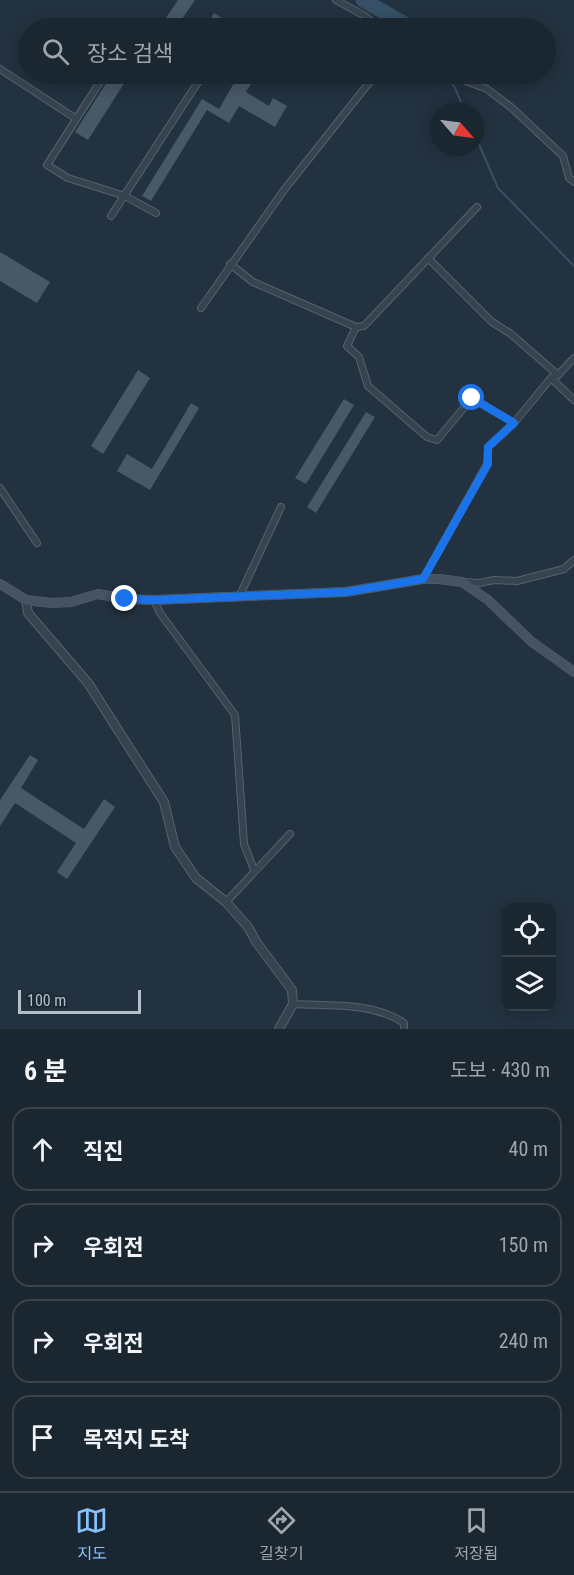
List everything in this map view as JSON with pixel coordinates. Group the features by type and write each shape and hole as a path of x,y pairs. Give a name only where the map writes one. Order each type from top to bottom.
{"main road":[{"path":"0,584 26,600 61,603 99,594 125,599 154,600 346,592 423,579 462,582 488,600 532,642 574,672"}],"street":[{"path":"336,0 368,18"},
{"path":"0,69 18,81"},
{"path":"23,84 75,118"},
{"path":"98,84 47,165 68,177 125,196 156,213"},
{"path":"111,216 197,84"},
{"path":"201,308 290,182 368,84"},
{"path":"474,84 488,89 512,108 564,156 569,178 574,182"},
{"path":"230,264 253,282 356,327 364,326 477,207"},
{"path":"428,258 492,322 511,334 558,375"},
{"path":"356,327 347,346 359,357 368,386 428,437 437,440 472,398 514,423"},
{"path":"423,579 488,464 488,447 514,423 551,378 558,375 574,359"},
{"path":"551,378 574,400"},
{"path":"0,488 38,543"},
{"path":"240,595 281,507"},
{"path":"462,582 517,581 564,569 574,560"},
{"path":"26,600 28,613 88,683 164,802 175,847 196,878 226,902 248,927 292,990 293,1004 279,1029"},
{"path":"154,600 160,613 235,715 244,844 254,870"},
{"path":"226,902 290,834"},
{"path":"293,1004 367,1008 391,1014 404,1023 404,1029"}],"building":[{"path":"178,0 195,0 183,18 166,18"},
{"path":"214,13 222,18 211,18"},
{"path":"106,84 124,84 88,140 75,132"},
{"path":"233,84 251,84 246,92 269,106 273,98 287,106 275,127 239,106 229,123 207,110 151,201 142,196 202,99 219,109"},
{"path":"0,252 50,282 37,303 0,281"},
{"path":"138,370 150,378 103,454 91,446"},
{"path":"344,399 354,405 306,484 295,478"},
{"path":"191,403 199,408 150,490 117,471 127,454 152,469"},
{"path":"366,412 375,417 316,513 307,507"},
{"path":"30,755 38,760 21,788 84,829 104,799 115,807 67,879 57,872 76,843 15,803 0,826 0,800"}],"waterway":[{"path":"363,0 394,18"},
{"path":"453,84 461,102"},
{"path":"484,156 498,188 574,266"}],"route":[{"path":"125,599 154,600 346,592 423,579 488,464 488,447 514,423 472,398"}]}
